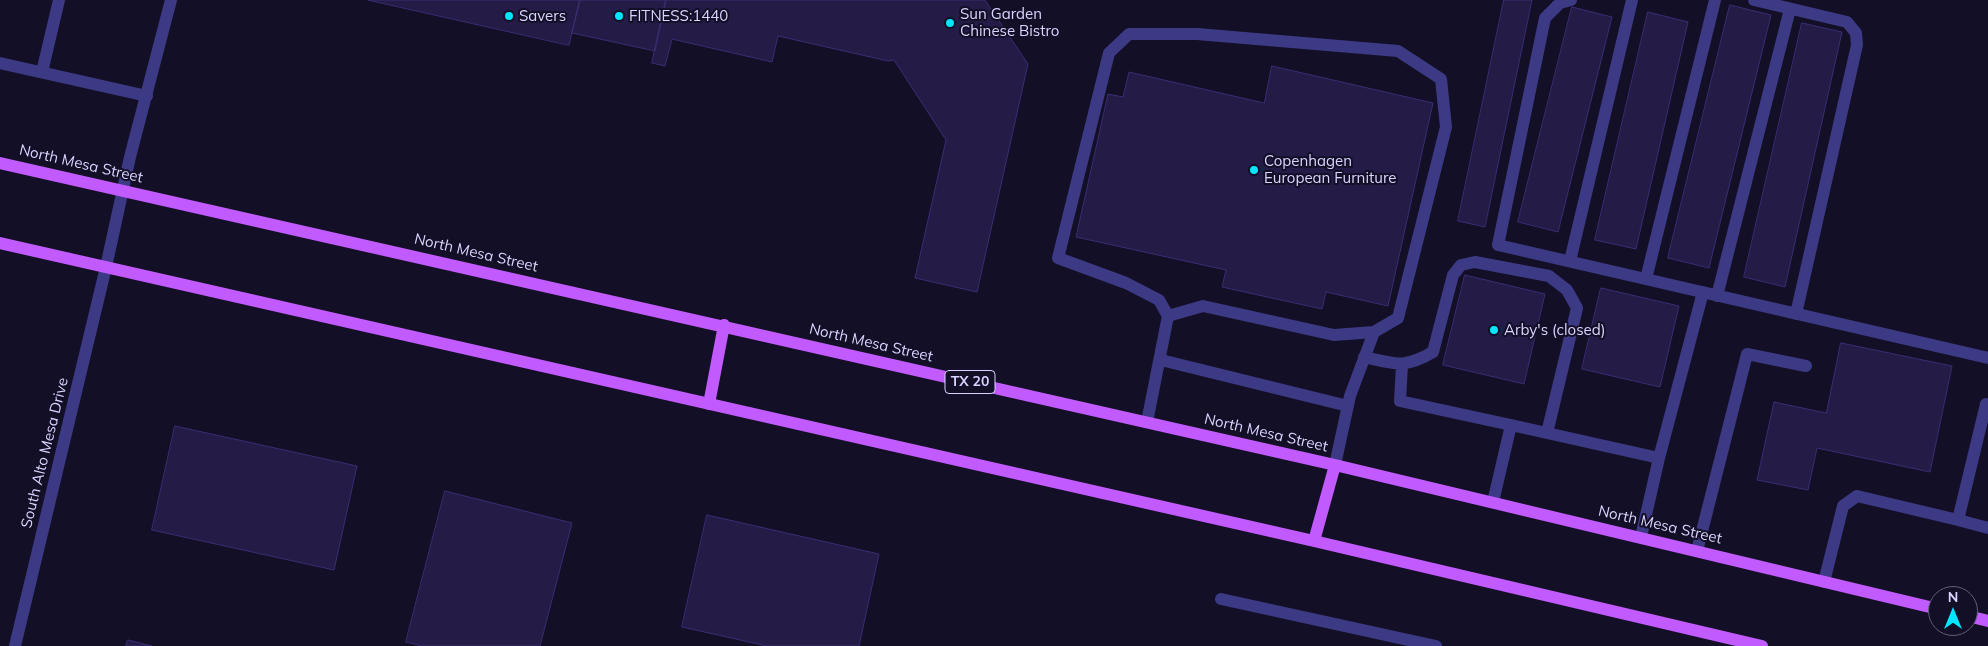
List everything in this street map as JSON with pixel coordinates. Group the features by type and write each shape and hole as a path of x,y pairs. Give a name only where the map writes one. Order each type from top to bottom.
{"main road":[{"name":"North Mesa Street","path":"0,163 1335,465 1928,607"},
{"path":"0,243 1314,541 1762,646"},
{"path":"710,404 724,326"},
{"path":"1314,541 1335,465"}],"street":[{"path":"42,72 59,0"},
{"name":"South Alto Mesa Drive","path":"15,646 106,267 122,190 171,0"},
{"path":"1571,0 1560,3 1545,18 1498,245 1988,358"},
{"path":"1570,261 1632,0"},
{"path":"1646,279 1715,0"},
{"path":"1754,0 1847,22 1856,33 1857,44 1796,314"},
{"path":"1717,296 1790,8"},
{"path":"1147,422 1168,316 1158,300 1126,283 1058,258 1109,54 1129,34 1197,34 1398,51 1441,79 1446,127 1398,318 1374,332 1334,335 1203,306 1168,316"},
{"path":"0,63 146,96"},
{"path":"1364,357 1402,365 1419,360 1433,352 1453,275 1461,265 1475,262 1549,276 1567,290 1576,308 1547,433"},
{"path":"1641,537 1659,458 1703,292"},
{"path":"1335,465 1350,396 1374,332"},
{"path":"1697,551 1747,354 1806,366"},
{"path":"1160,360 1348,406"},
{"path":"1402,365 1400,401 1659,458"},
{"path":"1958,520 1986,404 1988,405"},
{"path":"1492,502 1511,425"},
{"path":"1824,582 1843,506 1857,496 1988,528"},
{"path":"1221,599 1436,646"}],"building":[{"name":"Savers","path":"368,0 580,0 569,45"},
{"name":"FITNESS:1440","path":"580,0 666,0 655,51 572,33"},
{"path":"666,0 985,0 1028,64 977,292 915,278 946,140 894,60 888,61 778,36 772,62 672,39 665,66 652,63"},
{"path":"1504,0 1532,0 1485,227 1458,221"},
{"path":"1730,5 1771,15 1709,268 1668,258"},
{"path":"1572,7 1612,17 1558,232 1518,222"},
{"path":"1648,12 1688,22 1636,249 1595,240"},
{"path":"1802,23 1842,32 1785,287 1744,277"},
{"name":"Copenhagen European Furniture","path":"1272,66 1433,103 1388,306 1326,292 1322,309 1222,287 1226,270 1076,237 1108,94 1123,97 1129,72 1264,103"},
{"name":"Arby's (closed)","path":"1465,275 1545,294 1524,384 1443,365"},
{"path":"1601,288 1679,306 1660,387 1582,369"},
{"path":"1841,343 1952,366 1930,472 1817,448 1808,490 1757,480 1774,402 1826,413"},
{"path":"175,426 357,466 334,570 152,530"},
{"path":"445,491 572,523 540,646 422,646 406,642"},
{"path":"707,515 879,554 859,646 767,646 682,627"},
{"path":"128,640 152,646 126,646"}],"place":[{"name":"Savers","path":"509,16"},
{"name":"FITNESS:1440","path":"619,16"},
{"name":"Sun Garden Chinese Bistro","path":"950,23"},
{"name":"Copenhagen European Furniture","path":"1254,170"},
{"name":"Arby's (closed)","path":"1494,330"}]}
